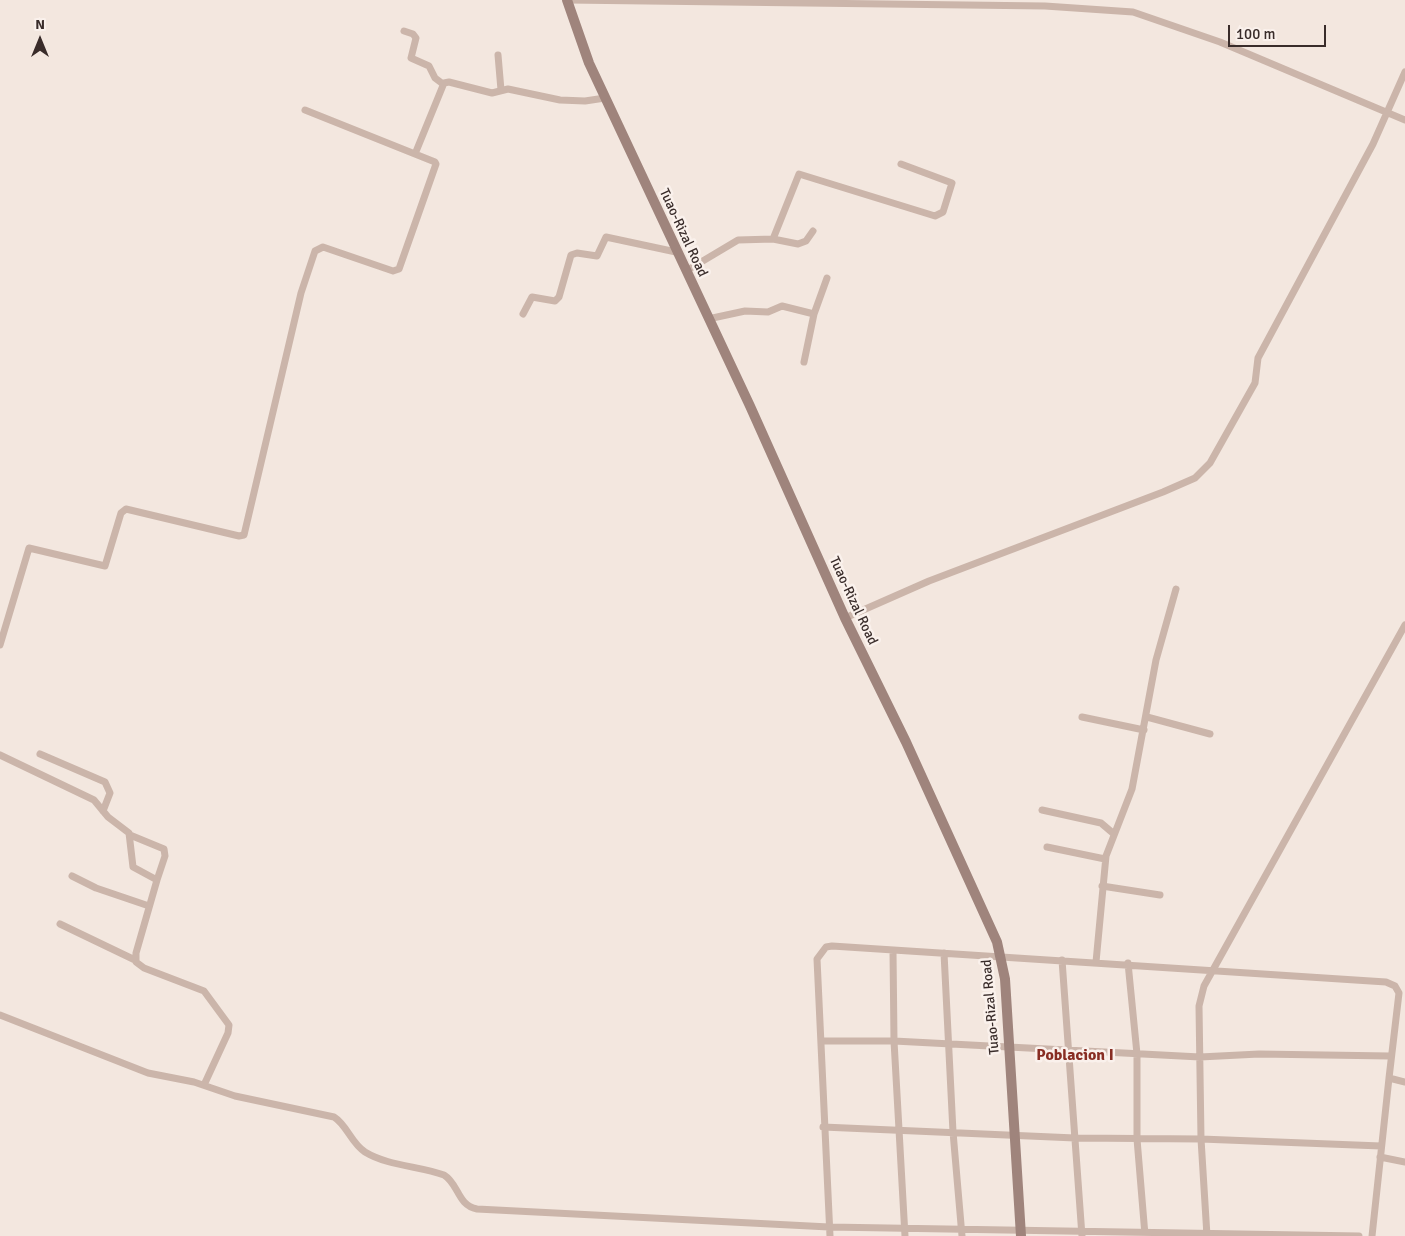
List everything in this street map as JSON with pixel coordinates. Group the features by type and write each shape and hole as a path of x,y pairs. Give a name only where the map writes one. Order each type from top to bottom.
{"main road":[{"name":"Tuao-Rizal Road","path":"567,0 577,34 605,98 754,415 845,618 906,742 1002,956 1021,1233"}],"street":[{"path":"567,0 1045,6 1133,12 1220,42 1405,120"},
{"path":"404,31 413,34 416,38 411,58 429,66 435,78 443,84"},
{"path":"498,55 501,90"},
{"path":"845,618 929,581 1163,492 1195,478 1204,470 1215,455 1255,383 1258,358 1373,144 1405,72"},
{"path":"415,154 443,84 449,82 492,94 501,90 511,89 560,100 585,101 605,98"},
{"path":"0,645 30,548 105,566 121,513 126,509 243,535 301,294 315,251 323,247 398,271 436,164 435,162 305,110"},
{"path":"773,239 799,174 934,216 941,213 952,183 901,164"},
{"path":"686,271 738,240 749,238 773,239 802,244 813,231"},
{"path":"523,314 530,298 540,297 555,300 559,297 571,255 577,253 598,256 606,237 676,252"},
{"path":"804,362 814,314 827,278"},
{"path":"708,319 746,311 768,312 782,306 814,314"},
{"path":"1096,962 1105,859 1132,789 1147,717 1156,660 1176,589"},
{"path":"1207,1234 1201,1139 1199,1006 1204,986 1405,625"},
{"path":"1082,717 1144,730"},
{"path":"1147,717 1210,734"},
{"path":"40,754 105,782 110,793 103,811"},
{"path":"0,755 94,800 103,811 126,829 130,835 133,867 156,880"},
{"path":"1042,810 1100,823 1114,834"},
{"path":"130,835 164,848 165,856 156,880 136,960"},
{"path":"1047,847 1105,859"},
{"path":"72,876 96,888 149,906"},
{"path":"1102,886 1160,895"},
{"path":"60,924 136,960 140,966 204,991 227,1022 228,1033 204,1085"},
{"path":"830,1236 823,1127 817,959 821,950 832,946 1128,963 1391,984 1398,993 1372,1236"},
{"path":"893,951 894,1041 905,1232"},
{"path":"944,953 953,1132 961,1233"},
{"path":"1062,960 1082,1233"},
{"path":"1128,963 1137,1054 1137,1139 1145,1234"},
{"path":"0,1015 148,1073 204,1085 235,1096 334,1117 341,1122 354,1142 366,1152 450,1178 462,1201 471,1208 905,1232 1359,1236"},
{"path":"821,1041 894,1041 1200,1057 1259,1054 1390,1056"},
{"path":"1388,1078 1405,1082"},
{"path":"823,1127 1075,1138 1201,1139 1381,1146"},
{"path":"1380,1157 1405,1162"}],"district":[{"name":"Poblacion I","path":"1075,1056"}]}
